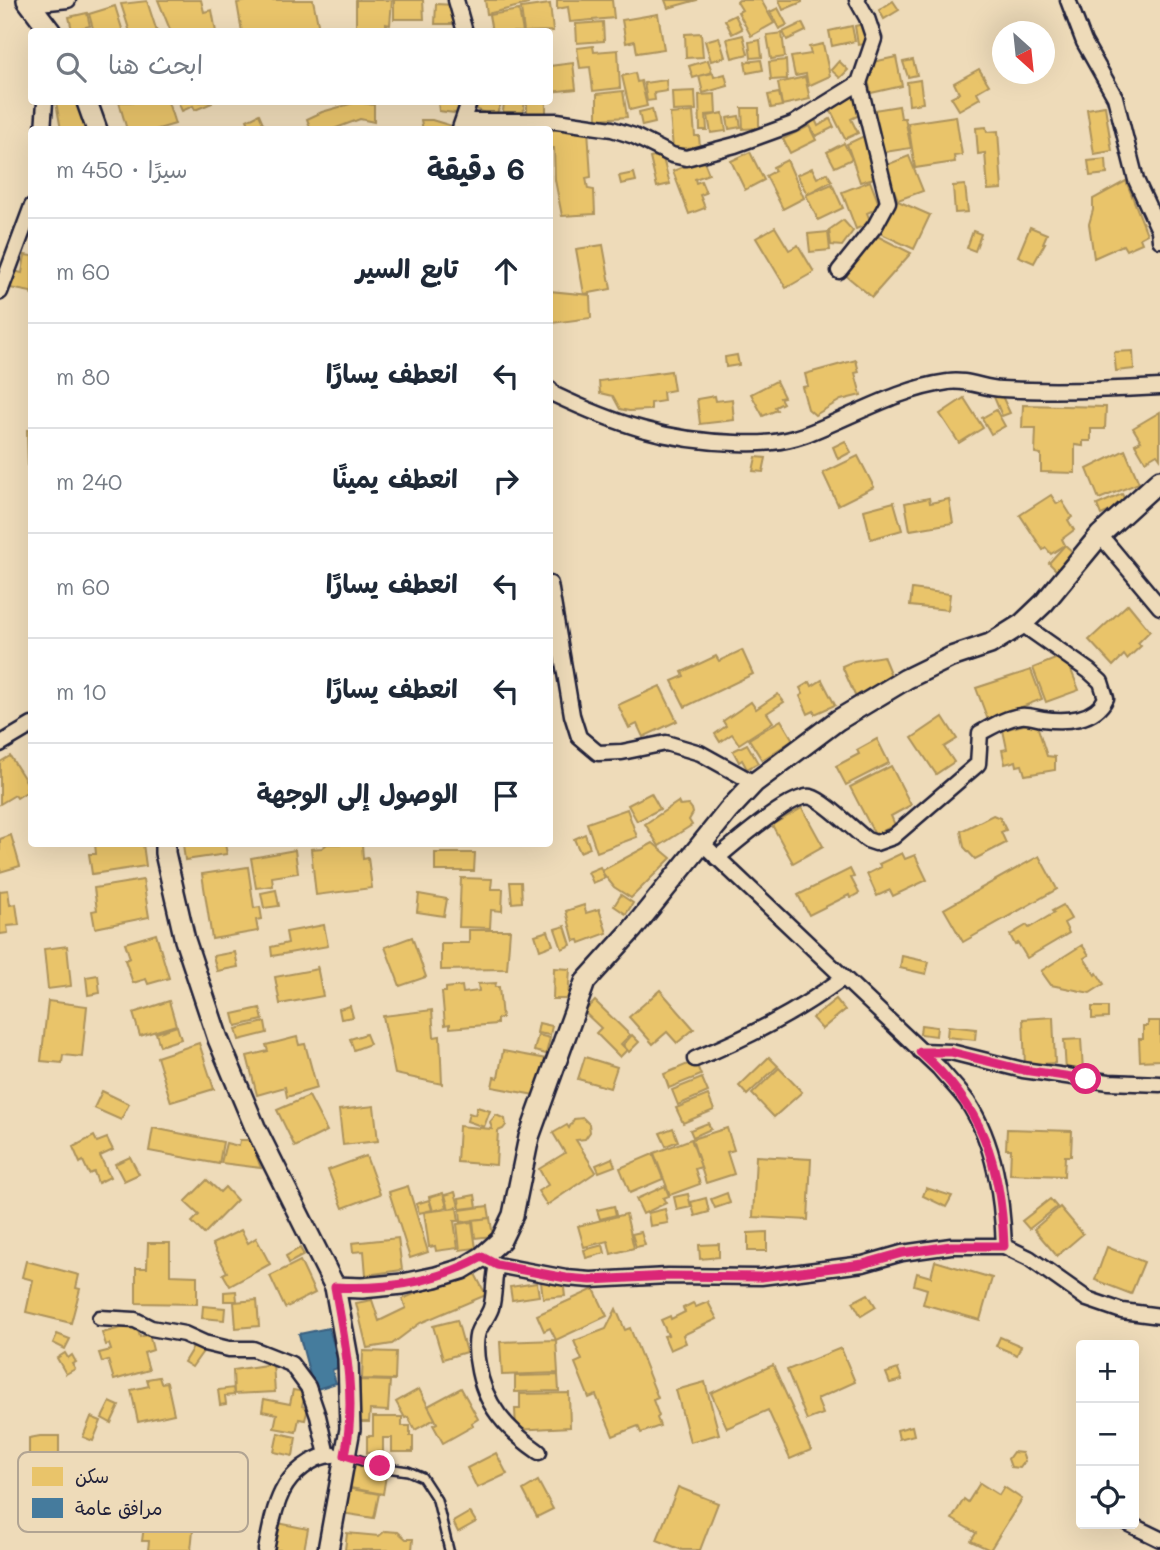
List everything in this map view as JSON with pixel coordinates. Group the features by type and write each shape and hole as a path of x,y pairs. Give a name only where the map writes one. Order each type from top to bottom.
{"street":[{"path":"29,2 68,0"},
{"path":"456,0 464,28"},
{"path":"839,271 875,226 888,202 859,83 874,39 857,0"},
{"path":"1068,0 1084,42 1115,97 1136,180 1159,230 1160,240"},
{"path":"29,2 48,28"},
{"path":"468,105 461,125 557,121 612,129 634,136 672,155 687,158 735,145 793,124 859,83"},
{"path":"43,126 45,105"},
{"path":"88,105 96,126"},
{"path":"0,292 28,217"},
{"path":"553,397 610,420 680,440 777,443 801,436 897,395 944,382 956,381 998,389 1160,387"},
{"path":"539,1452 506,1426 494,1412 481,1382 476,1356 478,1333 492,1306 493,1279 489,1261 513,1214 529,1138 585,982 632,930 754,783 838,720 906,679 951,657 990,644 1022,624 1044,603 1100,535 1160,480"},
{"path":"1100,535 1160,607"},
{"path":"553,602 572,715 579,737 598,753 622,752 666,743 700,753 754,783"},
{"path":"717,858 753,827 800,797 814,797 867,840 876,843 893,837 978,764 980,733 1002,721 1023,715 1064,721 1086,716 1102,706 1105,698 1101,682 1056,646 1022,624"},
{"path":"0,744 28,727"},
{"path":"702,843 939,1068 967,1101 984,1132 1003,1206 1004,1246"},
{"path":"166,847 185,940 218,1040 255,1127 335,1287 348,1358 350,1429 336,1455 328,1550"},
{"path":"695,1059 753,1035 820,995 842,978"},
{"path":"920,1052 951,1052 1023,1070 1098,1080 1160,1084"},
{"path":"335,1287 362,1288 403,1284 489,1261 566,1278 591,1280 668,1276 761,1277 863,1264 902,1253 951,1246 1004,1246 1029,1258 1087,1298 1122,1311 1160,1316"},
{"path":"100,1318 135,1320 151,1328 184,1334 204,1343 229,1349 253,1349 292,1364 308,1387 336,1455"},
{"path":"265,1550 282,1490 305,1465 336,1455"},
{"path":"1139,1529 1160,1539"}],"lane":[{"path":"336,1455 408,1471 422,1477 437,1500 449,1550"}],"building: سكن":[{"path":"158,0 201,0 204,12 212,10 215,28 169,28"},
{"path":"251,0 313,0 318,28 241,28 237,3"},
{"path":"356,0 392,0 390,25 386,24 386,28 356,28"},
{"path":"394,0 423,0 424,19 394,19"},
{"path":"485,0 527,0 528,4 487,14"},
{"path":"557,0 612,0 614,18 570,22 568,7 557,9"},
{"path":"665,0 697,0 668,8"},
{"path":"761,0 774,23 751,36 738,12 742,10 737,2"},
{"path":"779,0 802,0 802,2 783,10"},
{"path":"147,1 156,28 129,28 121,4"},
{"path":"893,1 899,10 884,19 879,10"},
{"path":"436,4 455,5 454,24 435,24"},
{"path":"550,4 553,28 524,28 521,8"},
{"path":"115,6 122,28 93,28 89,14"},
{"path":"778,8 787,25 779,29 770,12"},
{"path":"519,10 522,28 491,28 489,15"},
{"path":"87,13 90,26 72,28 69,17"},
{"path":"658,14 664,49 637,53 635,41 626,43 622,20"},
{"path":"735,15 742,29 732,34 725,20"},
{"path":"603,22 604,41 577,43 576,24"},
{"path":"802,23 806,31 787,40 783,32"},
{"path":"863,24 867,44 858,45 855,26"},
{"path":"852,26 855,41 832,46 829,31"},
{"path":"701,33 703,57 686,58 685,34"},
{"path":"782,33 785,57 771,59 767,35"},
{"path":"743,35 748,54 732,58 727,39"},
{"path":"719,37 725,57 711,61 705,41"},
{"path":"760,40 762,57 751,58 749,42"},
{"path":"823,44 830,76 808,86 806,74 795,76 791,57 811,54 809,47"},
{"path":"593,46 594,52 618,50 620,88 593,91 590,67 580,68 577,48"},
{"path":"896,57 902,86 871,93 865,67 874,65 873,62"},
{"path":"708,60 712,72 693,78 689,66"},
{"path":"761,60 763,70 747,73 745,62"},
{"path":"786,60 787,79 771,80 769,62"},
{"path":"913,60 917,75 908,77 903,62"},
{"path":"839,61 848,70 840,78 831,70"},
{"path":"573,63 576,89 553,92 553,66"},
{"path":"979,69 989,85 977,92 980,98 959,110 951,97 959,93 954,83"},
{"path":"635,73 637,82 641,81 647,106 630,110 622,76"},
{"path":"713,73 714,77 725,74 728,86 703,93 699,76"},
{"path":"805,77 810,99 782,105 778,83"},
{"path":"666,80 667,91 654,93 655,100 647,101 644,83"},
{"path":"920,80 923,103 909,105 907,82"},
{"path":"623,91 627,117 597,119 597,94"},
{"path":"695,91 696,110 673,111 672,92"},
{"path":"779,93 782,106 771,108 768,95"},
{"path":"715,94 716,114 706,115 707,130 700,130 699,95"},
{"path":"855,94 865,112 851,119 858,133 845,139 829,107"},
{"path":"57,105 82,105 88,126 60,126"},
{"path":"120,105 169,105 175,124 168,126 126,126"},
{"path":"179,105 207,105 195,110 193,106 182,111"},
{"path":"346,105 374,105 374,122 360,119 342,126 310,126 307,119"},
{"path":"438,105 465,105 462,114 439,111"},
{"path":"478,105 501,105 495,117 476,109"},
{"path":"504,105 524,105 523,113 503,112"},
{"path":"527,105 546,105 546,114 527,114"},
{"path":"899,106 901,118 905,118 911,148 878,153 874,110"},
{"path":"1105,106 1112,151 1094,154 1087,109"},
{"path":"742,108 759,108 759,128 743,129"},
{"path":"652,109 655,123 642,126 639,112"},
{"path":"693,112 695,136 699,136 700,147 673,149 670,114"},
{"path":"723,113 726,131 711,133 708,116"},
{"path":"259,114 264,126 250,126 247,120"},
{"path":"739,116 741,127 729,129 727,118"},
{"path":"956,116 962,155 954,156 955,162 915,168 908,123"},
{"path":"814,117 818,126 830,119 834,127 816,136 807,121"},
{"path":"421,120 432,120 452,126 422,126"},
{"path":"809,126 816,140 790,153 783,139"},
{"path":"986,127 987,132 998,131 1002,189 988,190 985,153 978,154 976,128"},
{"path":"553,128 588,129 591,177 586,178 588,189 594,190 595,214 562,216 555,180"},
{"path":"864,136 881,176 860,182 847,144"},
{"path":"844,143 852,159 835,167 827,152"},
{"path":"750,152 764,180 745,190 731,161"},
{"path":"662,155 670,184 657,187 650,158"},
{"path":"909,156 923,191 898,200 884,166"},
{"path":"703,159 709,174 695,179 696,183 701,181 706,193 700,195 705,208 689,214 673,171"},
{"path":"1106,159 1107,174 1090,176 1088,161"},
{"path":"787,160 804,198 783,209 766,176 775,171 773,167"},
{"path":"812,168 817,178 827,173 832,181 807,194 797,175"},
{"path":"634,173 636,181 621,184 619,176"},
{"path":"870,181 880,207 867,213 871,223 856,229 842,192"},
{"path":"1126,181 1147,234 1140,238 1142,243 1126,250 1123,245 1094,258 1089,224 1093,199"},
{"path":"832,184 843,208 818,220 806,195"},
{"path":"965,185 968,212 955,213 953,186"},
{"path":"891,198 930,215 914,249 875,231"},
{"path":"843,220 853,231 842,246 831,245 829,230"},
{"path":"775,227 789,250 798,245 814,272 786,288 756,238"},
{"path":"1030,227 1047,234 1034,263 1018,256"},
{"path":"973,231 981,234 975,251 967,248"},
{"path":"828,232 830,250 810,252 808,234"},
{"path":"877,236 911,253 872,297 844,274"},
{"path":"603,245 611,289 584,294 576,249"},
{"path":"25,255 28,255 28,291 10,288 14,271 22,273"},
{"path":"553,291 590,295 591,318 553,323"},
{"path":"1133,351 1134,369 1116,371 1114,352"},
{"path":"737,355 739,365 726,367 725,357"},
{"path":"856,360 859,372 855,373 861,395 841,400 815,415 808,409 802,387 808,386 805,374"},
{"path":"671,371 674,390 663,392 664,401 651,403 649,410 620,409 613,396 600,393 599,381"},
{"path":"776,381 784,397 780,398 783,403 775,407 777,410 763,416 751,394"},
{"path":"1001,394 1010,413 1002,416 994,397"},
{"path":"715,396 716,401 732,399 734,420 700,424 697,399"},
{"path":"964,398 983,428 959,443 940,414"},
{"path":"1023,405 1106,407 1105,429 1091,429 1091,441 1083,441 1083,446 1075,445 1075,473 1041,472 1041,454 1035,453 1036,428 1022,428"},
{"path":"996,410 1005,426 991,434 982,418"},
{"path":"1160,412 1160,458 1157,454 1145,461 1135,444 1141,441 1133,428"},
{"path":"845,441 851,452 838,459 833,447"},
{"path":"1125,450 1139,483 1099,499 1087,469"},
{"path":"858,456 874,487 838,505 823,473"},
{"path":"756,457 766,458 763,472 753,471"},
{"path":"1122,494 1127,504 1101,515 1097,505"},
{"path":"1051,495 1057,504 1062,501 1072,517 1068,520 1074,530 1062,539 1065,545 1051,554 1046,548 1043,550 1020,515"},
{"path":"929,498 930,503 949,499 953,523 910,530 905,503"},
{"path":"894,502 902,530 871,539 864,510"},
{"path":"1065,545 1074,553 1057,571 1049,563"},
{"path":"912,589 950,594 948,610 910,606"},
{"path":"1128,604 1150,631 1138,643 1141,646 1127,659 1124,655 1113,666 1089,640"},
{"path":"742,650 753,674 685,707 672,681 684,676 682,672 716,656 719,661"},
{"path":"1065,655 1079,690 1046,702 1033,668"},
{"path":"883,656 893,680 857,700 842,666"},
{"path":"1031,670 1042,699 988,720 976,688"},
{"path":"822,680 835,705 815,714 814,711 808,714 800,696 803,694 800,688 810,682 812,686"},
{"path":"660,686 677,721 643,737 637,724 629,728 618,705"},
{"path":"778,694 784,702 767,713 773,722 739,744 732,734 720,742 715,734 726,726 723,721 751,702 756,709"},
{"path":"943,717 957,739 944,747 954,762 936,774 912,738"},
{"path":"781,720 793,740 762,760 749,739"},
{"path":"1036,722 1047,756 1055,757 1055,770 1025,775 1022,765 1017,766 1016,761 1005,764 1002,750 1007,749 1003,730"},
{"path":"877,739 889,763 846,785 836,766 859,754 857,750"},
{"path":"747,744 758,763 747,769 733,751"},
{"path":"10,756 28,784 28,791 0,804 0,762"},
{"path":"891,766 911,805 891,816 895,825 875,835 850,787"},
{"path":"651,793 660,809 637,821 628,805"},
{"path":"678,802 680,806 689,805 692,809 689,820 692,825 659,846 645,824"},
{"path":"802,808 823,846 793,863 772,825"},
{"path":"627,809 637,837 597,852 587,823"},
{"path":"993,815 1000,818 1006,830 1001,832 1006,843 975,859 964,847 961,831"},
{"path":"585,834 590,848 580,852 574,839"},
{"path":"11,835 20,866 0,872 0,839"},
{"path":"653,843 671,858 631,898 614,887 601,871"},
{"path":"95,847 143,847 146,866 92,874 89,854 96,854"},
{"path":"183,847 226,847 227,854 185,860"},
{"path":"362,847 363,859 368,858 372,888 316,895 311,849"},
{"path":"295,850 298,873 272,877 273,886 256,888 251,858"},
{"path":"435,853 475,853 474,871 435,871"},
{"path":"902,853 905,859 915,855 927,880 893,896 890,890 877,896 867,874 881,867 879,864"},
{"path":"1039,856 1057,889 963,942 944,909"},
{"path":"248,867 254,908 260,907 262,919 256,920 258,931 212,939 202,874"},
{"path":"600,867 605,878 593,883 588,872"},
{"path":"850,869 854,877 851,878 859,893 850,898 849,895 809,915 798,895"},
{"path":"461,878 492,879 491,889 503,889 502,911 491,910 490,928 459,927"},
{"path":"143,880 149,917 95,928 92,911 97,910 94,888"},
{"path":"510,882 521,882 522,902 512,903"},
{"path":"8,890 10,905 16,904 19,925 7,926 8,933 0,934 0,891"},
{"path":"276,890 279,906 264,908 261,893"},
{"path":"419,894 447,899 444,916 417,912"},
{"path":"621,895 633,903 626,914 614,906"},
{"path":"584,905 586,913 599,909 607,933 580,943 579,940 574,941 566,911"},
{"path":"1063,905 1071,919 1064,923 1069,933 1027,958 1010,935 1027,925 1029,928"},
{"path":"324,925 328,946 272,956 271,947 288,943 286,932"},
{"path":"565,926 571,945 562,949 555,929"},
{"path":"469,930 510,930 507,969 441,970 441,943 469,943"},
{"path":"548,931 553,945 540,950 535,935"},
{"path":"156,934 169,978 148,984 146,979 133,983 125,960 130,958 125,943"},
{"path":"412,937 426,977 400,986 385,947"},
{"path":"1082,945 1089,955 1084,958 1104,984 1090,993 1051,985 1041,971"},
{"path":"67,946 71,986 48,989 44,949"},
{"path":"235,952 238,967 217,971 213,956"},
{"path":"902,956 929,962 926,974 900,968"},
{"path":"554,968 570,969 568,999 553,999"},
{"path":"318,969 323,996 280,1004 275,977"},
{"path":"98,975 100,993 88,995 86,977"},
{"path":"496,983 495,987 499,987 502,1018 497,1019 497,1024 450,1028 450,1024 445,1025 442,992 446,992 446,988 462,986 463,993 479,991 478,984"},
{"path":"660,990 694,1029 677,1043 667,1032 653,1044 629,1017"},
{"path":"836,999 845,1010 822,1029 812,1018"},
{"path":"48,1001 87,1006 82,1057 63,1055 62,1063 41,1061"},
{"path":"169,1001 176,1025 140,1036 133,1013"},
{"path":"595,1001 630,1035 621,1044 627,1050 620,1057 596,1033 601,1028 584,1012"},
{"path":"350,1006 353,1017 341,1019 339,1009"},
{"path":"1092,1007 1108,1007 1108,1018 1092,1019"},
{"path":"260,1008 263,1020 236,1026 233,1014"},
{"path":"432,1010 434,1037 440,1036 442,1084 395,1074 383,1016"},
{"path":"1053,1017 1055,1063 1025,1065 1023,1019"},
{"path":"1148,1021 1160,1021 1160,1060 1140,1061 1139,1039 1143,1039 1143,1026 1148,1026"},
{"path":"265,1022 267,1033 239,1040 236,1029"},
{"path":"539,1023 552,1026 550,1035 537,1033"},
{"path":"921,1025 937,1027 936,1036 920,1034"},
{"path":"177,1026 181,1039 160,1046 156,1033"},
{"path":"948,1026 976,1029 975,1040 947,1037"},
{"path":"366,1034 370,1044 354,1050 350,1039"},
{"path":"538,1035 550,1038 546,1054 534,1051"},
{"path":"632,1035 639,1042 629,1052 623,1045"},
{"path":"297,1037 299,1045 305,1044 317,1088 287,1097 285,1087 257,1095 247,1056 268,1051 266,1045"},
{"path":"1081,1039 1083,1070 1066,1071 1064,1040"},
{"path":"199,1043 214,1089 171,1102 157,1057"},
{"path":"503,1051 547,1059 540,1096 492,1087 494,1077 498,1078"},
{"path":"585,1057 617,1067 610,1088 578,1079"},
{"path":"769,1057 778,1066 747,1095 739,1086"},
{"path":"695,1061 701,1075 669,1088 664,1074"},
{"path":"779,1068 802,1092 774,1117 752,1094"},
{"path":"702,1078 708,1092 678,1105 672,1090"},
{"path":"102,1091 129,1104 121,1120 94,1108"},
{"path":"708,1095 714,1110 683,1123 676,1108"},
{"path":"309,1096 327,1131 295,1147 277,1110"},
{"path":"374,1106 378,1141 343,1145 339,1110"},
{"path":"477,1107 490,1111 484,1127 467,1121 469,1113 475,1115"},
{"path":"496,1115 505,1119 506,1125 498,1131 496,1165 457,1162 459,1126 492,1129 490,1122"},
{"path":"583,1118 589,1124 590,1132 585,1139 576,1140 596,1172 547,1205 538,1191 548,1185 539,1169 565,1153 553,1133 567,1125 569,1128 574,1119"},
{"path":"708,1123 711,1129 693,1137 690,1130"},
{"path":"153,1128 223,1142 219,1164 149,1151"},
{"path":"673,1128 678,1141 666,1146 660,1133"},
{"path":"727,1128 734,1150 727,1152 734,1174 706,1183 692,1139"},
{"path":"1007,1129 1072,1131 1071,1156 1065,1156 1064,1176 1010,1174 1011,1149 1006,1149"},
{"path":"94,1136 97,1142 107,1138 113,1150 100,1156 110,1177 98,1183 94,1172 89,1174 83,1161 80,1163 73,1147"},
{"path":"691,1139 701,1167 695,1169 700,1184 670,1195 654,1153"},
{"path":"240,1140 250,1140 261,1168 221,1163 226,1143 239,1146"},
{"path":"653,1154 663,1179 630,1193 620,1168"},
{"path":"366,1156 380,1194 343,1208 328,1170"},
{"path":"756,1156 811,1159 808,1220 753,1217"},
{"path":"130,1157 139,1174 124,1181 115,1164"},
{"path":"612,1158 615,1166 599,1172 596,1165"},
{"path":"207,1180 220,1192 225,1187 237,1200 204,1234 192,1222 199,1215 185,1202"},
{"path":"408,1186 428,1252 410,1258 389,1192"},
{"path":"665,1186 669,1196 663,1198 666,1203 643,1214 636,1199"},
{"path":"926,1188 952,1196 946,1207 923,1196"},
{"path":"455,1192 459,1206 449,1209 445,1195"},
{"path":"443,1193 447,1207 433,1211 429,1197"},
{"path":"727,1193 730,1203 715,1208 711,1199"},
{"path":"688,1194 691,1207 677,1210 674,1197"},
{"path":"475,1195 477,1207 460,1209 459,1198"},
{"path":"706,1198 709,1212 695,1216 691,1202"},
{"path":"1050,1199 1057,1207 1029,1229 1022,1221"},
{"path":"429,1200 432,1210 419,1213 416,1204"},
{"path":"488,1206 490,1218 461,1222 460,1210"},
{"path":"614,1206 616,1215 600,1219 597,1210"},
{"path":"1060,1207 1083,1234 1057,1256 1034,1229"},
{"path":"457,1208 459,1221 454,1221 458,1248 436,1251 435,1246 429,1247 424,1212"},
{"path":"665,1209 668,1223 650,1226 648,1213"},
{"path":"626,1214 634,1248 611,1254 608,1241 584,1247 578,1226"},
{"path":"490,1218 493,1236 475,1238 473,1220"},
{"path":"472,1222 476,1248 460,1250 457,1224"},
{"path":"241,1230 248,1243 256,1238 270,1264 230,1286 223,1274 227,1272 212,1244"},
{"path":"641,1232 645,1245 636,1247 632,1234"},
{"path":"767,1232 767,1251 748,1251 748,1233"},
{"path":"398,1238 402,1270 366,1275 364,1251 353,1252 352,1243"},
{"path":"148,1243 170,1243 170,1275 197,1276 197,1304 136,1303 136,1268 147,1268"},
{"path":"719,1244 719,1257 700,1259 699,1245"},
{"path":"603,1245 605,1253 586,1258 584,1250"},
{"path":"1107,1247 1144,1262 1131,1294 1095,1280"},
{"path":"300,1248 304,1255 289,1263 286,1256"},
{"path":"26,1261 79,1275 76,1288 80,1289 71,1323 26,1312 33,1280 22,1277"},
{"path":"300,1261 315,1293 285,1308 270,1276"},
{"path":"935,1261 992,1278 980,1320 923,1304 927,1289 914,1285 917,1273 931,1277"},
{"path":"473,1270 486,1295 420,1323 392,1344 367,1348 356,1303 372,1300 379,1321 406,1308 402,1299"},
{"path":"563,1280 565,1296 543,1298 541,1282"},
{"path":"537,1283 539,1296 512,1300 510,1287"},
{"path":"594,1289 607,1316 556,1340 550,1328 544,1331 537,1315"},
{"path":"236,1291 237,1301 224,1301 224,1292"},
{"path":"868,1294 876,1307 861,1316 853,1302"},
{"path":"257,1300 259,1326 236,1328 234,1302"},
{"path":"708,1302 717,1319 683,1335 686,1343 670,1350 664,1336 668,1335 661,1320 670,1316 671,1319 685,1312 683,1308 693,1303 696,1307"},
{"path":"203,1306 225,1308 224,1320 202,1318"},
{"path":"616,1309 625,1330 630,1328 658,1398 653,1400 660,1426 641,1433 638,1426 613,1436 596,1395 589,1398 575,1363 582,1360 574,1341 606,1329"},
{"path":"457,1320 466,1352 443,1359 433,1326"},
{"path":"136,1324 140,1337 149,1334 153,1350 144,1353 149,1370 114,1380 108,1360 102,1362 99,1353 111,1350 102,1333"},
{"path":"57,1334 70,1339 65,1349 53,1343"},
{"path":"1000,1337 1021,1346 1017,1355 996,1346"},
{"path":"556,1340 558,1373 502,1375 500,1342"},
{"path":"195,1344 204,1350 192,1367 184,1362"},
{"path":"841,1348 855,1382 817,1399 823,1414 807,1420 787,1370"},
{"path":"363,1351 396,1352 395,1380 362,1379"},
{"path":"65,1353 68,1358 72,1355 76,1362 72,1364 75,1369 66,1374 57,1358"},
{"path":"273,1364 275,1392 234,1394 233,1370"},
{"path":"773,1365 811,1450 790,1459 768,1410 727,1428 711,1393"},
{"path":"898,1369 902,1380 890,1383 886,1373"},
{"path":"558,1375 559,1391 515,1392 515,1376"},
{"path":"159,1377 161,1383 167,1382 174,1414 138,1422 131,1390 149,1386 147,1379"},
{"path":"360,1380 390,1381 388,1411 370,1410 369,1422 358,1422"},
{"path":"705,1382 719,1434 690,1442 676,1390"},
{"path":"233,1388 234,1395 225,1396 226,1404 220,1405 218,1390"},
{"path":"461,1388 478,1419 472,1423 473,1426 443,1443 433,1425 437,1423 428,1406"},
{"path":"419,1389 435,1419 415,1430 396,1402"},
{"path":"293,1390 305,1392 302,1406 308,1408 305,1420 299,1419 296,1432 274,1428 277,1414 262,1411 264,1399 290,1404"},
{"path":"569,1393 570,1427 516,1430 515,1409 520,1409 520,1394"},
{"path":"110,1402 119,1406 111,1423 102,1418"},
{"path":"91,1417 101,1421 93,1441 83,1437"},
{"path":"373,1417 402,1417 402,1426 410,1426 413,1452 392,1452 392,1438 383,1438 383,1452 367,1453 367,1436 373,1436"},
{"path":"912,1426 914,1435 899,1439 897,1430"},
{"path":"278,1433 296,1437 293,1456 274,1452"},
{"path":"59,1436 59,1452 29,1452 29,1438"},
{"path":"1013,1452 1022,1453 1025,1461 1020,1468 1011,1467 1008,1459"},
{"path":"496,1453 507,1474 477,1488 467,1468"},
{"path":"349,1463 387,1469 383,1494 345,1487"},
{"path":"538,1481 553,1509 537,1517 523,1490"},
{"path":"980,1483 999,1495 1004,1487 1022,1499 990,1550 971,1541 976,1533 952,1519 964,1499 968,1502"},
{"path":"678,1487 718,1503 700,1550 682,1550 657,1540"},
{"path":"346,1488 379,1494 374,1518 341,1513"},
{"path":"470,1512 476,1522 458,1532 453,1522"},
{"path":"278,1523 308,1529 304,1550 273,1550"},
{"path":"385,1531 398,1532 406,1539 413,1539 412,1550 345,1550 347,1533 379,1536"},
{"path":"143,1532 193,1532 191,1550 148,1550 149,1541 142,1541"}],"building: مرافق عامة":[{"path":"329,1328 340,1367 332,1370 336,1383 314,1390 299,1334"}],"route":[{"path":"380,1466 345,1455 350,1429 348,1358 335,1287 362,1288 403,1284 462,1269 482,1257 497,1265 591,1280 668,1276 761,1277 863,1264 902,1253 951,1246 1004,1246 1003,1206 984,1132 967,1101 939,1068 920,1052 951,1052 1023,1070 1086,1079"}]}
